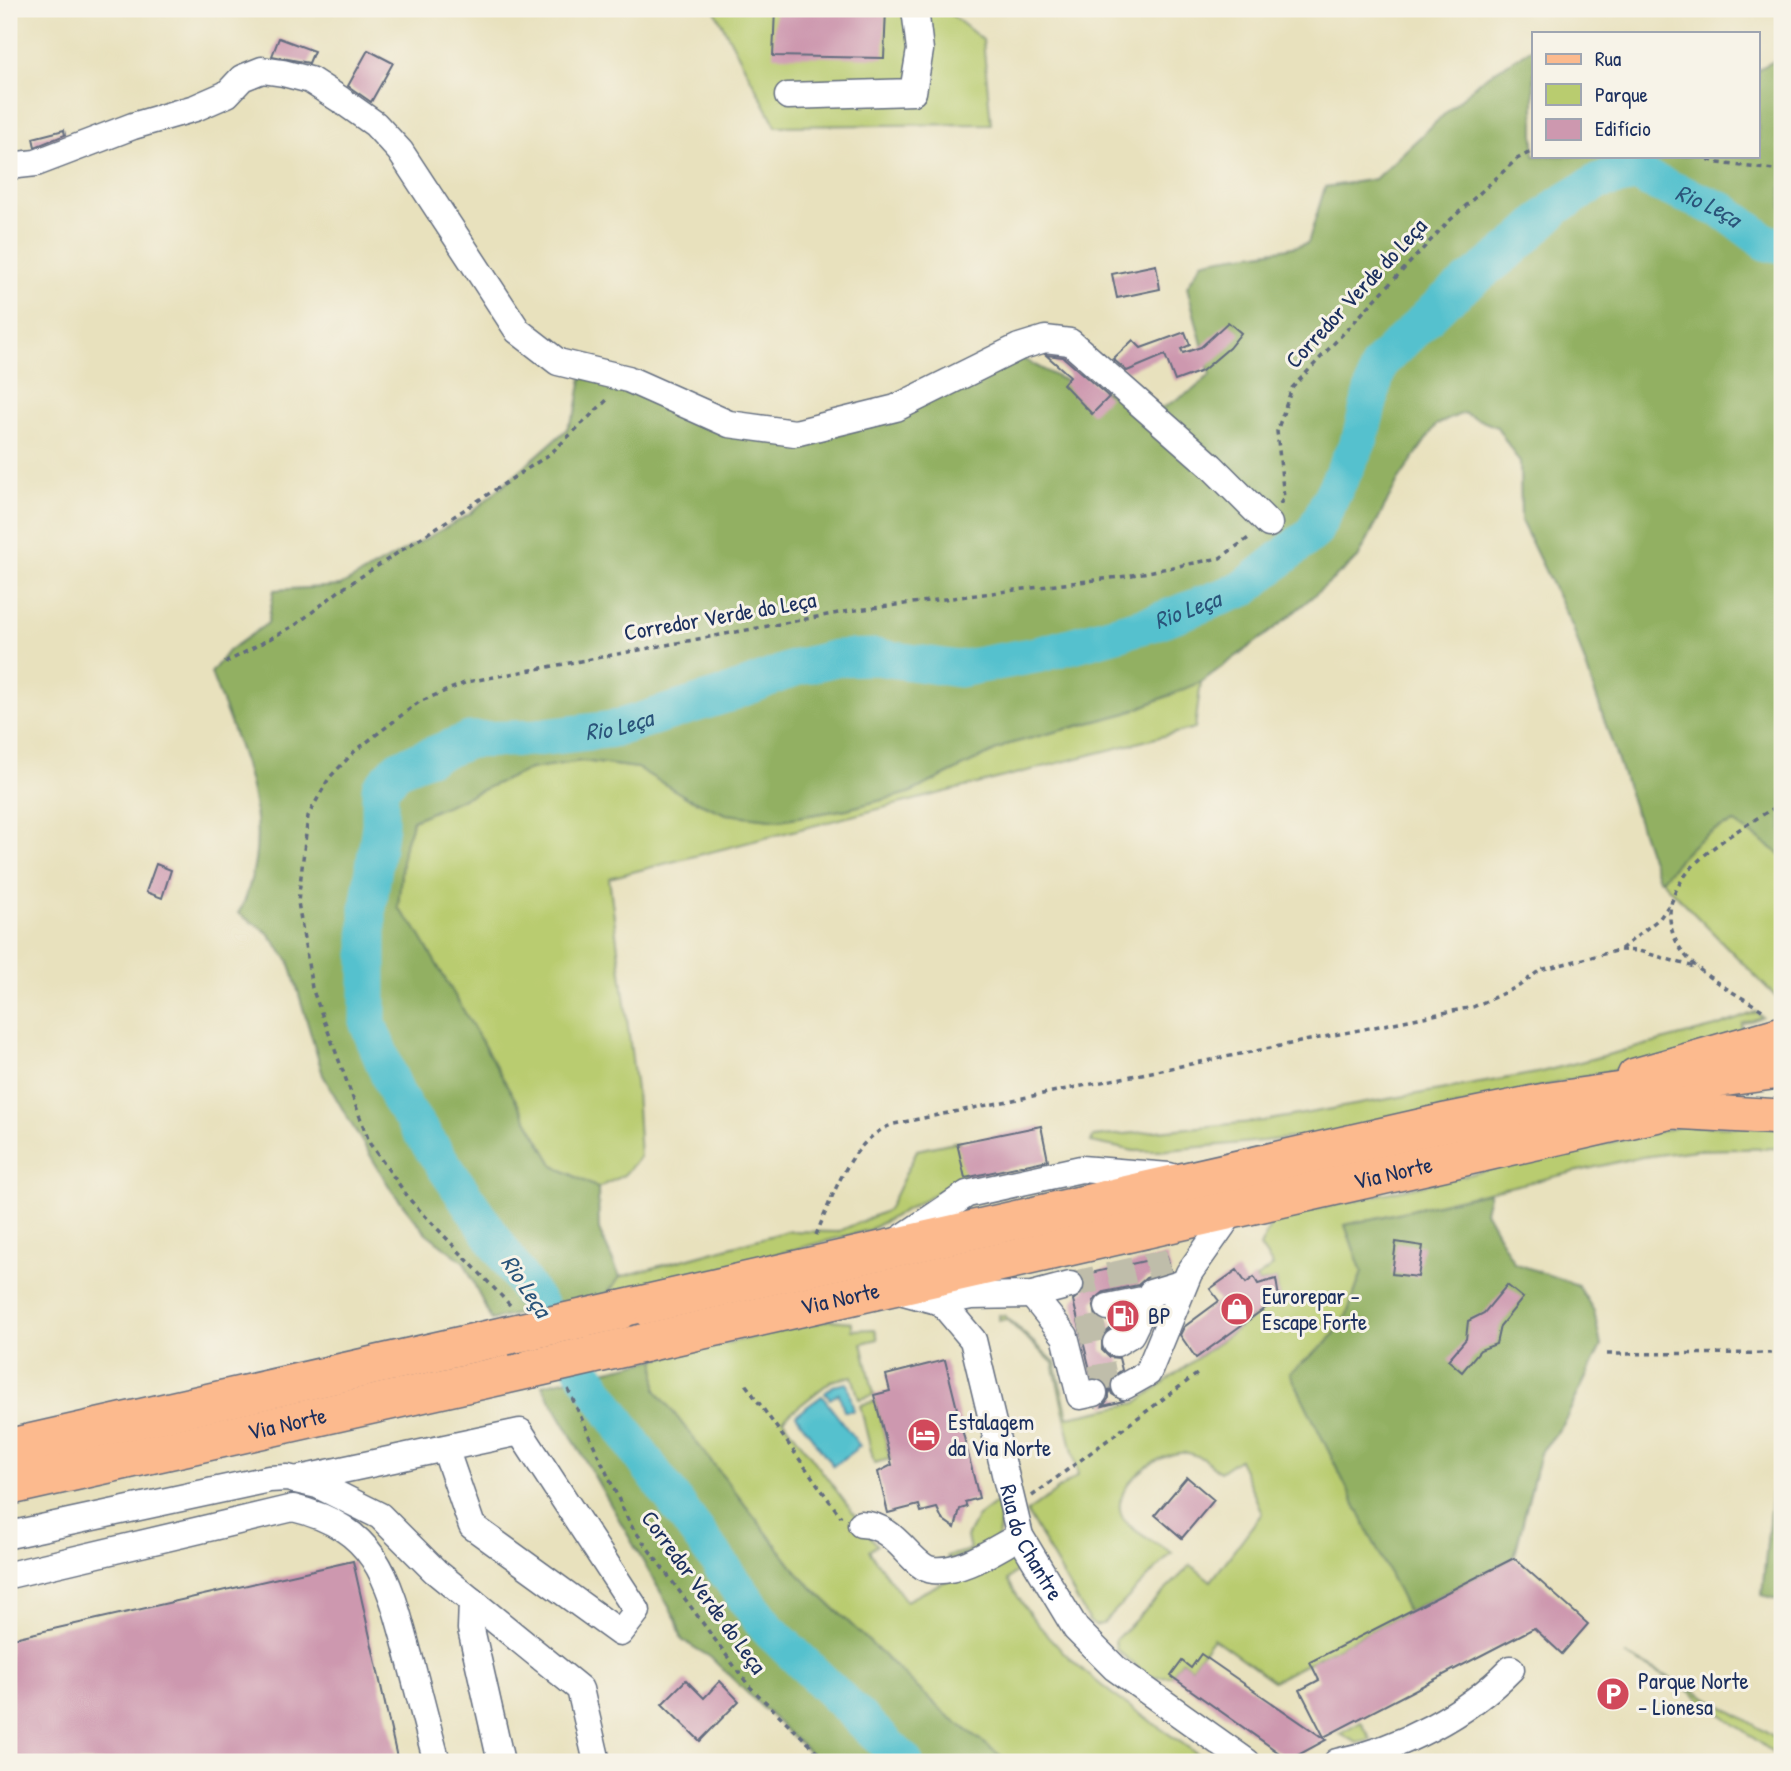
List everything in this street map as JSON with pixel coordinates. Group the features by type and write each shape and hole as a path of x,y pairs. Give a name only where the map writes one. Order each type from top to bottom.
{"highway":[{"name":"Via Norte","path":"9,1448 510,1323 620,1310 1547,1102 1782,1069"},
{"name":"Via Norte","path":"9,1486 1673,1111 1743,1091 1782,1084"}],"main road":[{"path":"1547,1102 1777,1025"},
{"path":"1673,1111 1782,1117"}],"street":[{"path":"788,96 912,92 920,50 915,9"},
{"path":"9,166 36,163 133,126 195,108 227,94 242,78 262,70 310,80 375,124 400,151 517,331 558,362 628,379 729,424 795,433 895,408 1019,347 1045,339 1070,342 1211,466 1269,524"},
{"path":"1112,1325 1143,1308 1156,1290 1183,1270 1234,1209"},
{"path":"1124,1379 1151,1367 1183,1270"},
{"path":"887,1288 941,1302 971,1296 990,1297 1065,1319 1087,1385"},
{"path":"972,1340 975,1322 990,1297"},
{"name":"Rua do Chantre","path":"941,1302 972,1340 1020,1536 1076,1629 1115,1668 1247,1762"},
{"path":"295,1480 445,1448 520,1432 636,1611 620,1633 472,1526 445,1448"},
{"path":"9,1535 269,1479 295,1480 318,1485 380,1516 435,1571 580,1689 597,1762"},
{"path":"9,1575 293,1508 319,1514 340,1524 361,1541 373,1554 387,1580 437,1762"},
{"path":"861,1524 876,1526 891,1535 922,1566 931,1570 944,1570 974,1560 1020,1536"},
{"path":"472,1601 471,1629 501,1762"},
{"path":"1337,1762 1380,1750 1443,1720 1492,1689 1511,1669"}],"path":[{"name":"Corredor Verde do Leça","path":"510,1323 411,1200 370,1144 312,988 299,902 308,816 338,769 355,751 419,702 467,682 836,613 1127,576 1220,558 1269,524 1284,498 1277,431 1292,388 1448,222 1517,159 1532,151"},
{"path":"1704,158 1718,163 1782,171"},
{"path":"225,663 297,624 339,591 550,454 628,379"},
{"path":"1619,950 1660,918 1690,870 1709,850 1782,803"},
{"path":"1674,898 1671,920 1681,950 1698,968 1777,1025"},
{"path":"800,1269 846,1170 869,1138 882,1128 1473,1007 1519,986 1540,970 1619,950 1639,951 1698,968"},
{"path":"1607,1354 1782,1353"},
{"path":"1013,1510 1197,1374"},
{"name":"Corredor Verde do Leça","path":"565,1382 630,1524 749,1686 828,1762"},
{"path":"746,1385 834,1511 851,1524 861,1524"}],"green space":[{"path":"714,9 944,9 983,40 991,124 776,126"},
{"path":"1532,48 1532,158 1760,158 1760,68 1782,57 1782,855 1735,823 1702,838 1685,852 1661,880 1658,879 1573,628 1521,521 1520,463 1497,427 1463,413 1436,425 1398,481 1358,558 1279,625 1201,682 1127,713 1009,744 909,793 847,809 780,820 726,814 688,798 637,768 582,761 530,769 413,820 403,850 398,908 415,927 554,1166 598,1188 599,1230 620,1277 607,1294 491,1320 464,1262 426,1233 392,1191 323,1075 289,961 268,933 238,913 247,895 256,856 254,802 240,750 211,673 228,651 268,623 274,590 340,586 470,514 566,430 576,412 582,377 818,438 1018,356 1059,378 1162,408 1193,390 1210,375 1187,287 1202,262 1308,243 1325,187 1375,179 1481,80"},
{"path":"1201,682 1195,728 609,878 636,1090 640,1157 624,1175 598,1188 554,1166 414,928 398,908 403,850 413,820 530,769 581,761 637,768 688,798 726,814 780,820 847,809 909,793 1009,744 1127,713"},
{"path":"1735,823 1782,855 1782,1003 1661,880 1685,852 1702,838"},
{"path":"1756,1012 1762,1017 1742,1024 1743,1036 1679,1055 1335,1134 1158,1151 1134,1151 1091,1142 1093,1137 1263,1121 1537,1073 1716,1027"},
{"path":"1683,1126 1782,1127 1782,1148 1696,1150 1635,1158 1345,1225 1362,1272 1346,1317 1328,1342 1291,1373 1408,1612 1273,1681 1213,1638 1191,1668 1182,1661 1171,1676 1149,1677 1116,1649 1115,1640 1191,1565 1211,1581 1262,1513 1239,1459 1220,1472 1200,1457 1179,1453 1151,1464 1138,1474 1121,1498 1120,1510 1131,1527 1172,1553 1102,1624 1095,1626 1089,1621 1027,1512 1078,1475 1053,1363 1006,1319 999,1321 999,1315 1005,1316 1055,1362 1068,1417 1136,1403 1279,1298 1276,1280 1259,1283 1256,1279 1273,1266 1260,1247 1271,1224 1277,1218"},
{"path":"959,1141 967,1176 869,1230 642,1289 607,1294 620,1277 788,1231 837,1232 888,1210 917,1150"},
{"path":"1490,1192 1485,1211 1514,1263 1578,1285 1594,1311 1601,1346 1563,1425 1540,1453 1514,1558 1408,1612 1290,1373 1328,1342 1346,1317 1362,1272 1345,1225"},
{"path":"830,1320 852,1322 852,1330 875,1329 878,1339 862,1343 874,1395 859,1399 852,1376 831,1381 783,1419 877,1545 869,1551 906,1601 996,1556 1013,1553 1018,1570 1008,1580 1048,1636 1098,1682 1209,1762 1009,1762 943,1712 801,1577 656,1390 656,1359"},
{"path":"656,1359 656,1390 801,1577 943,1712 1009,1762 819,1762 710,1657 682,1640 676,1619 542,1385"},
{"path":"876,1401 890,1459 874,1463 860,1405"},
{"path":"1774,1469 1782,1471 1782,1601 1762,1595"},
{"path":"997,1502 1000,1529 992,1544 974,1553 948,1560 947,1556 970,1550 967,1537 977,1517"},
{"path":"1625,1655 1725,1707 1782,1743 1782,1759 1684,1687"},
{"path":"1361,1722 1371,1740 1357,1743 1340,1734"}],"water":[{"path":"847,1383 854,1411 844,1411 839,1393 830,1399 825,1393 833,1386"},
{"path":"822,1396 860,1446 833,1466 796,1415"}],"building":[{"path":"775,9 886,9 884,58 773,56"},
{"path":"279,38 314,51 309,63 272,56"},
{"path":"368,50 393,63 371,102 348,86"},
{"path":"64,130 65,135 35,147 33,138"},
{"path":"1156,265 1160,289 1117,298 1112,274"},
{"path":"1228,322 1241,333 1229,348 1202,371 1175,381 1165,355 1127,371 1113,359 1133,340 1141,348 1185,332 1190,345 1181,349 1183,353 1201,347"},
{"path":"1046,355 1063,357 1109,397 1092,414 1063,384 1070,376"},
{"path":"156,864 171,870 162,898 146,892"},
{"path":"1041,1126 1048,1160 965,1178 957,1143"},
{"path":"1396,1242 1423,1246 1418,1277 1392,1274"},
{"path":"1167,1256 1171,1271 1146,1278 1138,1285 1104,1292 1093,1301 1096,1317 1111,1322 1112,1327 1102,1336 1102,1350 1109,1357 1119,1358 1122,1370 1112,1377 1109,1387 1112,1394 1123,1401 1103,1406 1109,1398 1109,1389 1105,1382 1092,1378 1073,1300 1085,1290 1082,1275"},
{"path":"1237,1270 1246,1283 1254,1277 1258,1284 1276,1279 1279,1298 1196,1358 1180,1335 1184,1327 1219,1301 1210,1289"},
{"path":"1507,1285 1523,1298 1500,1326 1496,1344 1480,1350 1462,1372 1448,1360 1466,1339 1468,1321 1484,1313"},
{"name":"Estalagem da Via Norte","path":"945,1360 979,1498 965,1502 967,1507 960,1509 955,1528 942,1519 937,1508 921,1512 919,1505 888,1513 878,1472 892,1465 874,1395 890,1391 886,1375"},
{"path":"1187,1477 1214,1500 1182,1538 1155,1515"},
{"path":"1514,1558 1588,1624 1562,1654 1534,1628 1324,1737 1300,1690 1319,1680 1310,1662"},
{"path":"353,1561 398,1762 9,1762 9,1639"},
{"path":"1201,1654 1326,1740 1289,1760 1171,1676 1182,1661 1191,1668"},
{"path":"686,1680 704,1698 720,1681 739,1701 700,1741 662,1704"}],"waterway":[{"name":"Rio Leça","path":"905,1762 767,1628 640,1454 398,1098 368,1024 368,908 380,825 380,788 399,768 470,740 536,738 614,729 728,694 795,668 836,658 875,657 959,669 1041,654 1153,623 1243,589 1314,532 1360,438 1379,364 1443,302 1514,247 1558,206 1599,181 1635,174 1724,211 1767,243 1782,245"}],"tunnel":[{"path":"1070,1285 1169,1262"},
{"path":"1080,1332 1112,1325"},
{"path":"1091,1379 1122,1373"}],"place":[{"name":"Eurorepar - Escape Forte","path":"1237,1309"},
{"name":"BP","path":"1123,1316"},
{"name":"Estalagem da Via Norte","path":"924,1435"},
{"name":"Parque Norte - Lionesa","path":"1613,1694"}]}
